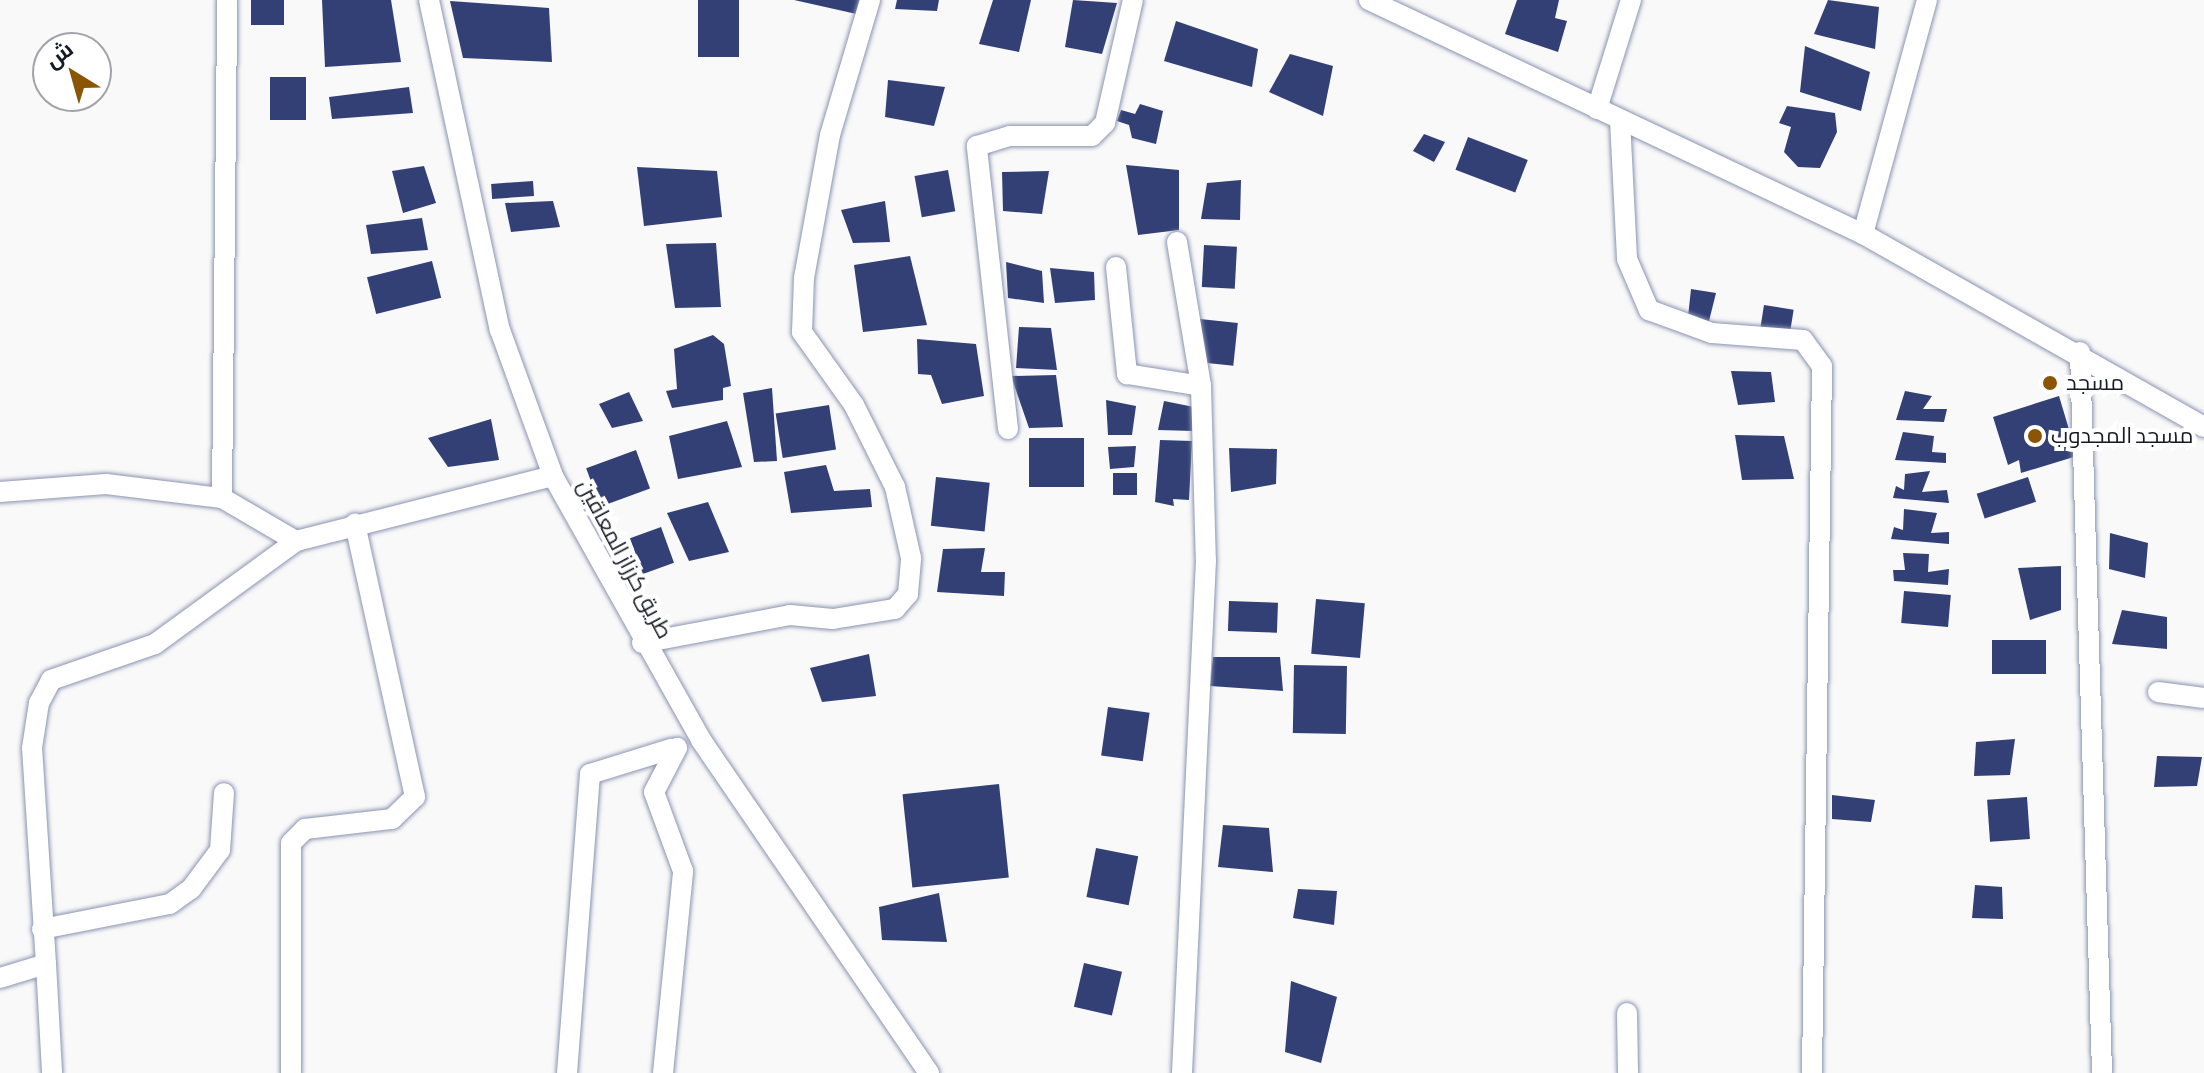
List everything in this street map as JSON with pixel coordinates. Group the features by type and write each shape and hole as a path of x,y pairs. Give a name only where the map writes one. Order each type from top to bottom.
{"street":[{"path":"222,498 227,0"},
{"name":"طريق كرزاز المعاقين","path":"429,0 500,330 553,476 642,643 701,740 929,1073"},
{"path":"642,643 790,615 833,619 895,609 908,594 911,558 895,487 854,405 802,332 804,278 830,135 870,0"},
{"path":"1008,429 977,146 1010,136 1092,136 1105,123 1133,0"},
{"path":"1369,0 1863,234 2080,352 2204,427"},
{"path":"1597,109 1631,0"},
{"path":"1863,234 1927,0"},
{"path":"1620,120 1627,259 1649,310 1712,333 1803,340 1822,366 1812,1073"},
{"path":"1177,242 1201,386 1206,560 1182,1073"},
{"path":"1116,267 1127,374 1201,386"},
{"path":"2080,352 2102,1073"},
{"path":"52,1073 32,748 39,703 51,680 155,644 296,541 553,476"},
{"path":"0,492 106,484 222,498 296,541"},
{"path":"291,1073 291,843 305,829 392,819 415,797 355,524"},
{"path":"2158,692 2204,698"},
{"path":"567,1073 590,774 701,740"},
{"path":"663,1073 683,871 654,792 671,749"},
{"path":"42,929 170,904 191,889 220,850 224,793"},
{"path":"0,978 46,964"},
{"path":"1627,1013 1628,1073"}],"building":[{"path":"251,0 284,0 284,25 251,25"},
{"path":"322,0 391,0 401,62 325,67"},
{"path":"698,0 739,0 739,57 698,57"},
{"path":"794,0 865,0 861,15"},
{"path":"897,0 939,0 937,11 895,9"},
{"path":"993,0 1031,0 1019,52 979,44"},
{"path":"1073,0 1117,3 1102,54 1065,47"},
{"path":"1517,0 1559,0 1555,18 1567,21 1558,52 1505,34"},
{"path":"1828,0 1879,7 1875,49 1814,34"},
{"path":"450,1 549,8 552,62 463,58"},
{"path":"1176,21 1258,49 1252,87 1164,61"},
{"path":"1805,46 1870,72 1861,111 1800,92"},
{"path":"1290,54 1333,66 1323,116 1269,92"},
{"path":"270,77 306,77 306,120 270,120"},
{"path":"888,80 945,87 934,126 885,117"},
{"path":"409,87 413,113 332,119 329,97"},
{"path":"1140,104 1163,111 1156,144 1132,138 1129,125 1117,121 1121,110 1135,114"},
{"path":"1787,106 1835,113 1837,132 1820,168 1798,167 1784,152 1791,127 1779,123"},
{"path":"1424,134 1445,142 1434,162 1413,151"},
{"path":"1468,137 1528,160 1515,193 1455,170"},
{"path":"1126,165 1179,170 1179,230 1138,235"},
{"path":"424,166 436,203 403,213 392,171"},
{"path":"637,167 717,171 722,217 644,226"},
{"path":"948,170 955,211 922,217 915,176"},
{"path":"1049,171 1042,214 1003,211 1002,172"},
{"path":"1241,180 1240,220 1201,219 1207,183"},
{"path":"533,181 534,196 492,199 491,184"},
{"path":"553,201 560,227 511,232 505,203"},
{"path":"885,201 890,242 853,243 841,210"},
{"path":"422,218 428,250 371,254 366,225"},
{"path":"716,243 721,307 675,308 666,244"},
{"path":"1204,245 1237,247 1235,289 1202,287"},
{"path":"910,256 927,325 863,332 854,265"},
{"path":"432,261 441,298 376,314 367,277"},
{"path":"1006,262 1042,271 1044,303 1008,298"},
{"path":"1050,268 1094,272 1095,300 1055,303"},
{"path":"1691,289 1716,293 1709,321 1688,317"},
{"path":"1764,305 1794,310 1790,334 1760,330"},
{"path":"1200,319 1238,323 1233,366 1196,362"},
{"path":"1019,327 1051,328 1057,370 1016,368"},
{"path":"713,335 724,344 731,386 723,388 723,400 672,408 666,391 677,389 674,349"},
{"path":"917,339 976,344 984,396 942,404 931,375 918,374"},
{"path":"1731,371 1771,372 1775,402 1738,405"},
{"path":"1056,375 1063,427 1029,428 1011,376"},
{"path":"772,388 777,461 754,462 743,393"},
{"path":"1905,391 1932,396 1923,409 1947,409 1944,422 1896,420"},
{"path":"629,392 643,421 612,428 599,404"},
{"name":"مسجد المجدوب","path":"2059,396 2077,456 2021,473 2019,460 2008,465 1993,417"},
{"path":"1106,400 1136,406 1132,435 1108,435"},
{"path":"1164,401 1194,407 1194,431 1158,430"},
{"path":"829,405 836,449 783,458 776,413"},
{"path":"491,419 499,460 448,467 428,438"},
{"path":"727,421 742,467 678,479 669,436"},
{"path":"1903,432 1934,436 1932,452 1946,453 1946,463 1895,460"},
{"path":"1735,435 1784,436 1794,479 1742,480"},
{"path":"1029,438 1084,438 1084,487 1029,487"},
{"path":"1160,440 1192,441 1189,500 1173,499 1174,506 1155,502"},
{"path":"1136,446 1134,467 1110,469 1108,447"},
{"path":"1229,448 1277,449 1276,484 1231,492"},
{"path":"636,450 650,489 600,507 586,468"},
{"path":"826,465 834,491 870,489 872,507 791,513 784,472"},
{"path":"1930,471 1922,492 1947,490 1949,503 1893,498 1896,486 1904,490 1905,474"},
{"path":"1113,473 1137,473 1137,495 1113,495"},
{"path":"936,477 990,483 985,531 931,526"},
{"path":"2028,477 2036,502 1985,518 1977,494"},
{"path":"708,502 729,552 689,561 667,513"},
{"path":"1904,509 1937,513 1931,533 1949,532 1949,544 1891,539 1894,527 1903,530"},
{"path":"661,527 674,563 643,574 630,538"},
{"path":"2110,533 2148,543 2145,578 2109,569"},
{"path":"985,548 981,572 1005,572 1004,596 937,592 943,549"},
{"path":"1903,553 1929,554 1928,572 1949,569 1948,585 1894,581 1893,570 1905,570"},
{"path":"2061,566 2061,610 2030,620 2018,568"},
{"path":"1904,591 1951,595 1948,627 1901,623"},
{"path":"1316,599 1365,603 1360,658 1311,654"},
{"path":"1229,601 1278,603 1277,633 1228,631"},
{"path":"2122,610 2167,617 2167,649 2112,644"},
{"path":"1992,640 2046,640 2046,674 1992,674"},
{"path":"869,654 876,696 822,702 810,668"},
{"path":"1213,657 1280,657 1283,691 1210,686"},
{"path":"1294,665 1347,666 1346,734 1293,733"},
{"path":"1108,707 1150,713 1143,761 1101,756"},
{"path":"2015,739 2010,775 1974,776 1976,742"},
{"path":"2157,756 2202,757 2197,786 2154,787"},
{"path":"999,784 1009,877 912,888 903,794"},
{"path":"1832,795 1875,800 1871,822 1832,819"},
{"path":"2027,797 2030,839 1990,842 1987,800"},
{"path":"1223,825 1269,828 1273,872 1218,867"},
{"path":"1096,848 1138,856 1129,905 1086,897"},
{"path":"1975,885 2002,887 2003,919 1972,918"},
{"path":"1298,889 1337,891 1334,925 1293,918"},
{"path":"939,893 947,942 882,940 879,907"},
{"path":"1084,963 1122,972 1112,1016 1074,1007"},
{"path":"1291,981 1337,997 1321,1063 1285,1052"}],"place":[{"name":"مسجد","path":"2050,383"},
{"name":"مسجد المجدوب","path":"2035,436"}]}
